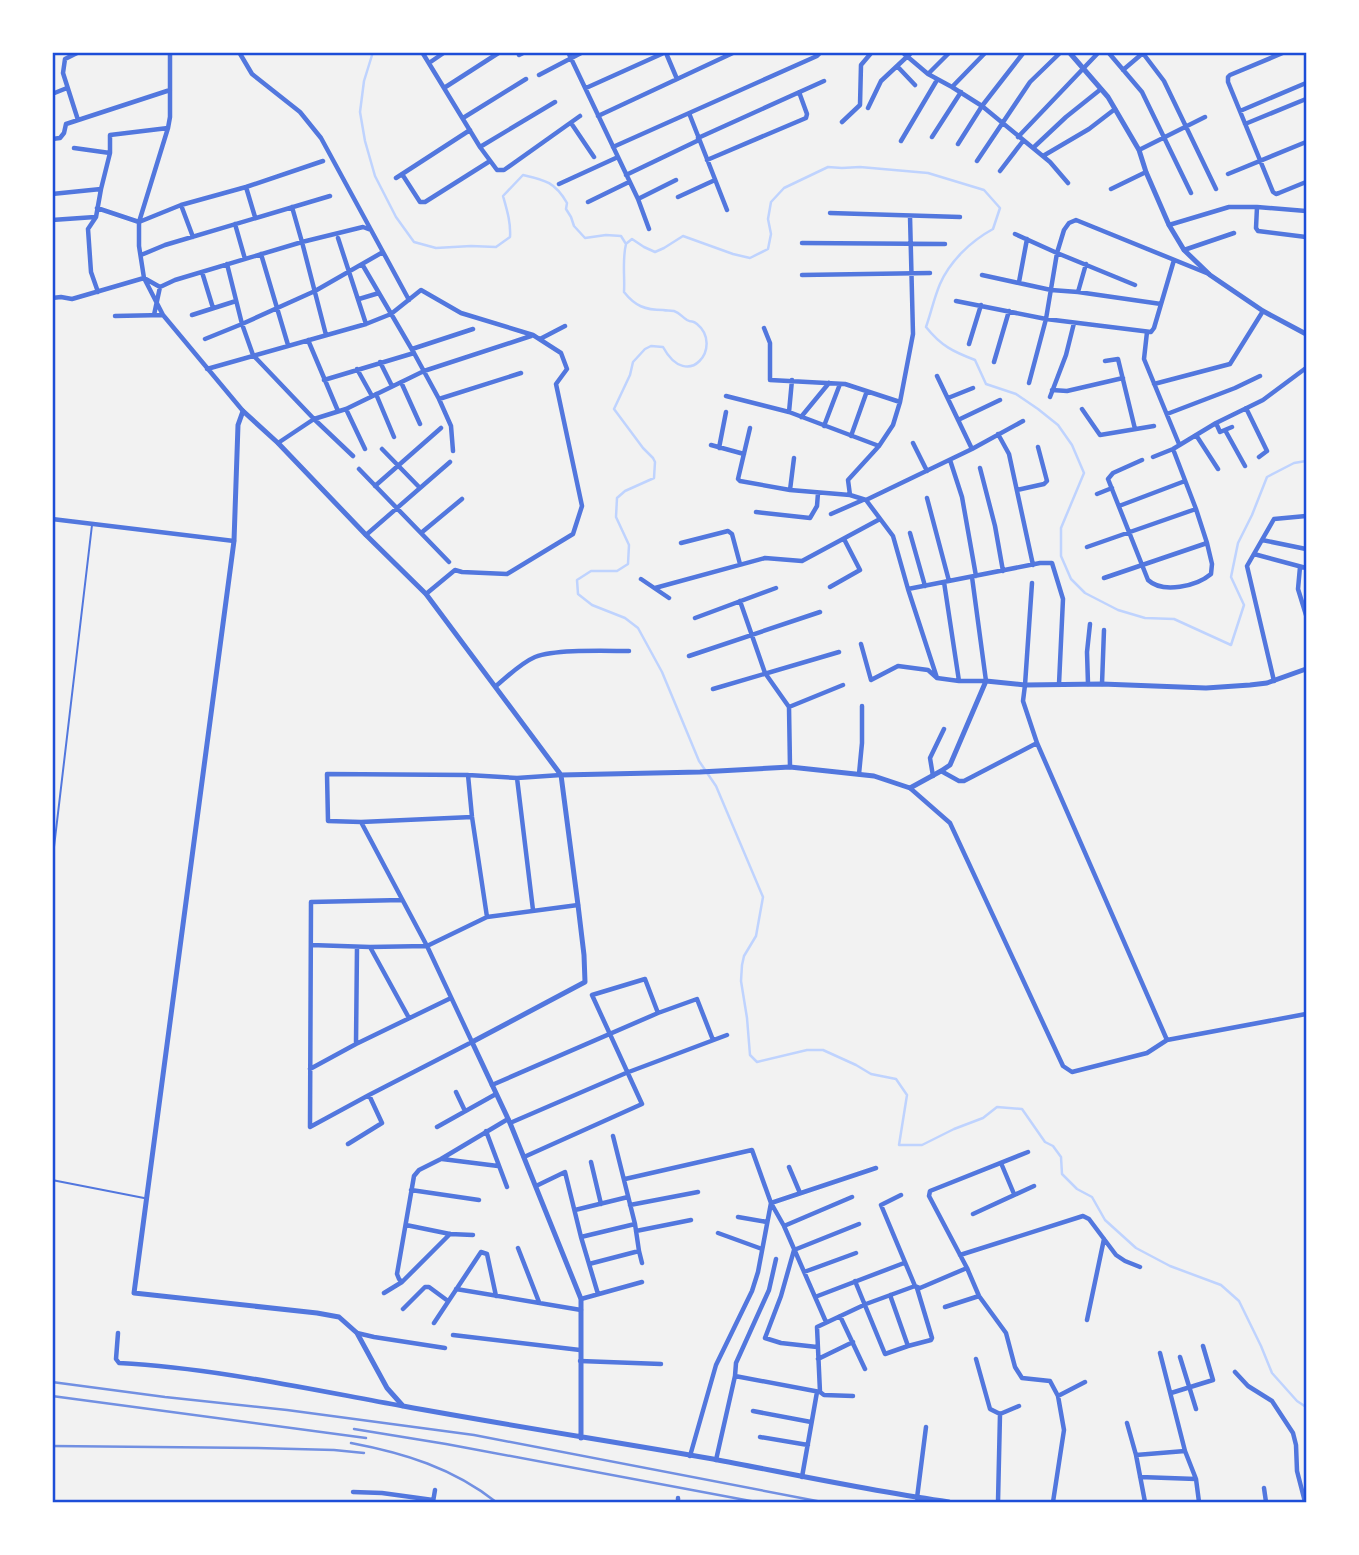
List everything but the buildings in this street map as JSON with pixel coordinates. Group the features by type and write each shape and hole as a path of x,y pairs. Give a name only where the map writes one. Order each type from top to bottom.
{"street":[{"path":"78,120 63,73 65,59 79,52"},
{"path":"172,52 168,128 139,222 144,278 163,315 243,411 278,443 366,536 426,594 561,775 578,905 585,982 310,1128 311,902 402,900"},
{"path":"239,52 252,74 300,111 321,138 409,300"},
{"path":"422,52 497,170 504,170 580,116"},
{"path":"429,63 445,52"},
{"path":"444,88 500,52"},
{"path":"519,55 525,52"},
{"path":"540,75 570,55 583,52"},
{"path":"586,88 666,52 677,79"},
{"path":"598,116 735,52"},
{"path":"613,147 821,52"},
{"path":"842,122 860,105 860,65 872,52"},
{"path":"928,74 950,52"},
{"path":"953,87 986,52"},
{"path":"958,144 982,106 1024,52"},
{"path":"977,162 1030,82 1061,52"},
{"path":"1069,52 1108,97 1139,150 1169,225 1184,250 1210,275 1263,311 1307,334"},
{"path":"1000,171 1020,139 1099,52"},
{"path":"1108,52 1142,92 1191,193"},
{"path":"1285,52 1228,77 1228,82 1273,192 1276,194 1307,182"},
{"path":"1123,71 1143,53 1164,80 1216,189"},
{"path":"868,108 876,87 907,54 928,74 982,106 1043,156 1068,183"},
{"path":"570,55 638,199 649,229"},
{"path":"897,65 915,85"},
{"path":"463,118 526,79"},
{"path":"901,141 937,80"},
{"path":"626,175 824,81"},
{"path":"1240,111 1307,83"},
{"path":"52,94 67,88"},
{"path":"1033,148 1101,89"},
{"path":"52,139 60,138 66,124 170,90"},
{"path":"707,160 806,118 799,92"},
{"path":"932,137 961,92"},
{"path":"1245,124 1307,99"},
{"path":"480,147 555,102"},
{"path":"1043,156 1089,129 1115,109"},
{"path":"689,113 727,210"},
{"path":"1139,150 1205,117"},
{"path":"571,123 594,157"},
{"path":"98,292 91,272 88,229 96,217 110,153 110,135 168,128"},
{"path":"470,130 399,176 420,202 425,202 490,161"},
{"path":"1228,174 1307,142"},
{"path":"74,148 110,153"},
{"path":"559,184 618,157"},
{"path":"97,208 139,222 181,205 323,161"},
{"path":"1111,189 1146,172"},
{"path":"638,199 676,180"},
{"path":"678,197 715,180"},
{"path":"588,202 629,182"},
{"path":"246,187 255,217"},
{"path":"52,194 100,189"},
{"path":"141,255 165,245 330,196"},
{"path":"181,205 193,237"},
{"path":"292,207 326,335"},
{"path":"1169,225 1229,207 1307,211"},
{"path":"1257,207 1258,231 1307,237"},
{"path":"830,213 960,217"},
{"path":"850,495 848,480 879,446 893,425 900,402 914,334 910,216"},
{"path":"52,220 96,217"},
{"path":"1029,383 1046,319 1057,253 1063,230 1069,223 1076,220 1210,275"},
{"path":"235,224 245,259"},
{"path":"160,287 175,280 303,242 363,227 371,230"},
{"path":"1184,250 1234,233"},
{"path":"1015,234 1135,285"},
{"path":"338,238 366,324"},
{"path":"1019,282 1027,239"},
{"path":"802,243 945,244"},
{"path":"205,339 315,291 383,252"},
{"path":"261,254 288,345"},
{"path":"956,301 1046,319 1147,332 1153,330 1174,260"},
{"path":"227,264 253,355 314,419 354,456"},
{"path":"362,264 439,399 452,426 453,451"},
{"path":"1079,292 1086,264"},
{"path":"202,272 213,309"},
{"path":"802,275 930,273"},
{"path":"982,275 1051,290 1161,304"},
{"path":"52,298 72,299 144,278 160,287"},
{"path":"154,315 160,287"},
{"path":"208,369 366,324 391,314 421,290 461,313 533,335 561,353 567,369 556,384 582,506 573,534 507,574 455,570 426,594"},
{"path":"359,299 379,293"},
{"path":"192,315 236,301"},
{"path":"970,344 981,305"},
{"path":"994,362 1009,311"},
{"path":"1154,384 1230,364 1263,311"},
{"path":"115,316 163,315"},
{"path":"1050,397 1066,355 1074,323"},
{"path":"539,340 565,326"},
{"path":"764,328 770,344 770,380 840,383 900,402"},
{"path":"324,380 472,329"},
{"path":"1147,332 1144,359 1179,444"},
{"path":"278,443 314,419 346,409 424,372 533,335"},
{"path":"308,340 338,411"},
{"path":"1105,361 1118,359 1135,429"},
{"path":"380,362 393,386"},
{"path":"1153,457 1263,400 1307,368"},
{"path":"357,369 374,395 394,437"},
{"path":"439,399 521,373"},
{"path":"937,376 972,449"},
{"path":"1167,414 1260,376"},
{"path":"1052,390 1067,391 1122,379"},
{"path":"789,412 792,380"},
{"path":"401,382 420,424"},
{"path":"801,417 830,383"},
{"path":"824,426 840,383"},
{"path":"948,398 973,388"},
{"path":"851,436 867,391"},
{"path":"726,396 789,412 879,446"},
{"path":"958,420 1000,400"},
{"path":"1246,408 1267,451 1259,457"},
{"path":"346,409 365,449"},
{"path":"1082,410 1100,435 1154,426"},
{"path":"243,411 238,425 234,541 134,1293 339,1317 357,1333 387,1388 403,1406"},
{"path":"719,448 726,412"},
{"path":"831,514 950,460 1023,421"},
{"path":"1216,423 1220,432 1232,427"},
{"path":"375,486 441,428"},
{"path":"750,428 738,479 740,481 790,490 850,495 865,500 893,536 937,678"},
{"path":"1225,430 1245,466"},
{"path":"998,435 1009,454 1033,565"},
{"path":"1196,435 1218,469"},
{"path":"913,443 927,471"},
{"path":"711,444 744,454"},
{"path":"1017,490 1047,481 1038,447"},
{"path":"382,449 420,488"},
{"path":"1142,460 1110,475 1108,479 1148,580 1154,586 1172,588 1206,579 1211,574 1212,564 1207,542 1173,449"},
{"path":"790,490 794,458"},
{"path":"910,788 950,765 986,681 962,497 950,460"},
{"path":"366,536 450,463"},
{"path":"981,468 1003,571"},
{"path":"359,469 449,562"},
{"path":"1119,506 1185,481"},
{"path":"1097,494 1112,488"},
{"path":"756,512 810,518 817,506 818,493"},
{"path":"927,498 947,581 959,681"},
{"path":"421,533 462,499"},
{"path":"1087,547 1196,509"},
{"path":"1274,681 1247,566 1274,519 1307,516"},
{"path":"52,519 234,541"},
{"path":"655,588 765,558 802,561 880,519"},
{"path":"681,543 728,531 732,534 740,564"},
{"path":"910,533 925,586"},
{"path":"831,587 860,570 844,539"},
{"path":"1262,540 1307,549"},
{"path":"1104,579 1207,542"},
{"path":"1254,554 1307,568"},
{"path":"908,589 1052,563 1062,594 1059,684"},
{"path":"1300,567 1298,589 1307,615"},
{"path":"641,579 669,598"},
{"path":"1032,583 1023,701 1037,743 1167,1041"},
{"path":"695,618 776,588"},
{"path":"740,601 765,673 789,707 790,768"},
{"path":"689,656 820,612"},
{"path":"1088,684 1090,624"},
{"path":"1102,684 1104,630"},
{"path":"861,645 871,680 898,666 928,670 937,678 959,681 1025,685 1102,684 1206,688 1274,681 1307,669"},
{"path":"495,686 534,657 576,652 629,651"},
{"path":"713,689 839,652"},
{"path":"789,707 843,685"},
{"path":"859,774 862,706"},
{"path":"933,776 930,758 944,729"},
{"path":"941,771 964,781 1037,743"},
{"path":"472,817 328,821 327,774 516,778 790,768 874,776 910,788 950,823 1063,1066 1072,1072 1147,1053 1167,1041 1307,1014"},
{"path":"468,775 487,917"},
{"path":"516,778 533,910"},
{"path":"360,822 427,946 509,1121 581,1299 581,1438"},
{"path":"311,945 427,946 487,917 578,905"},
{"path":"356,1044 357,946"},
{"path":"370,947 409,1018"},
{"path":"524,1157 642,1104 592,995 645,979 658,1013"},
{"path":"310,1069 451,998"},
{"path":"492,1085 658,1013 697,999 713,1040"},
{"path":"402,1282 397,1274 411,1190 414,1176 419,1170 486,1131 727,1035"},
{"path":"456,1092 465,1111"},
{"path":"437,1126 496,1094"},
{"path":"348,1144 382,1123 369,1095"},
{"path":"486,1131 507,1187"},
{"path":"614,1136 642,1263"},
{"path":"625,1179 752,1150 771,1203 826,1322"},
{"path":"1028,1152 929,1193 979,1296 1006,1334 1015,1367 1022,1378 1050,1381 1058,1396 1064,1430 1053,1503"},
{"path":"441,1159 499,1166"},
{"path":"591,1162 601,1204"},
{"path":"1001,1163 1014,1194"},
{"path":"789,1167 800,1193"},
{"path":"771,1203 876,1168"},
{"path":"536,1186 565,1172 598,1294"},
{"path":"973,1214 1034,1186"},
{"path":"411,1190 479,1200"},
{"path":"630,1205 698,1192"},
{"path":"855,1281 884,1354 931,1340 916,1287 881,1205 901,1195"},
{"path":"575,1210 628,1197"},
{"path":"783,1226 852,1197"},
{"path":"690,1455 716,1365 752,1291 771,1203"},
{"path":"960,1255 1083,1216 1089,1219 1121,1259 1140,1267"},
{"path":"738,1217 767,1222"},
{"path":"636,1231 691,1220"},
{"path":"581,1237 635,1224"},
{"path":"794,1250 859,1224"},
{"path":"406,1225 450,1234 473,1235"},
{"path":"718,1233 762,1249"},
{"path":"384,1293 402,1282 450,1234"},
{"path":"1087,1320 1104,1238"},
{"path":"518,1248 540,1303"},
{"path":"794,1250 765,1338 780,1343 818,1347"},
{"path":"589,1264 639,1251"},
{"path":"434,1323 480,1253 487,1254 496,1296"},
{"path":"804,1272 856,1254"},
{"path":"716,1460 736,1363 769,1290 776,1259"},
{"path":"815,1297 905,1263"},
{"path":"802,1478 819,1392 817,1327 866,1304 967,1268"},
{"path":"581,1299 642,1282"},
{"path":"403,1309 425,1287 448,1301"},
{"path":"456,1289 581,1310"},
{"path":"890,1295 908,1346"},
{"path":"945,1307 979,1296"},
{"path":"840,1316 865,1369"},
{"path":"118,1333 116,1359 119,1363 258,1380 949,1503"},
{"path":"357,1333 445,1348"},
{"path":"453,1335 580,1350"},
{"path":"818,1359 853,1342"},
{"path":"1171,1393 1213,1380 1203,1346"},
{"path":"1160,1353 1185,1451 1196,1479 1199,1503"},
{"path":"1180,1357 1196,1409"},
{"path":"976,1359 990,1409 1000,1413 1019,1406"},
{"path":"580,1360 661,1364"},
{"path":"1236,1372 1248,1386 1272,1401 1293,1433 1297,1471 1305,1503"},
{"path":"735,1376 824,1395 853,1396"},
{"path":"1058,1396 1085,1382"},
{"path":"753,1411 811,1422"},
{"path":"998,1503 1000,1413"},
{"path":"1127,1423 1145,1503"},
{"path":"917,1498 926,1427"},
{"path":"760,1437 808,1444"},
{"path":"1136,1455 1185,1451"},
{"path":"1140,1477 1196,1479"},
{"path":"1264,1488 1266,1503"},
{"path":"353,1492 382,1493 433,1501 435,1490"}],"lane":[{"path":"52,864 92,524"},
{"path":"52,1180 147,1198"}],"waterway":[{"path":"373,52 364,81 360,112 365,141 375,176 396,217 414,242 436,248 496,247 510,237 503,196 523,175 537,179 554,186 563,196 574,226 585,238 621,236 626,244 624,292 632,301 646,308 676,312 697,324 704,333 707,343 705,353 700,361 692,366 683,366 673,360 663,347 651,346 633,362 614,409 653,458 654,478 625,491 617,498 616,517 629,545 628,564 617,571 591,571 577,580 578,594 592,605 625,618 638,628 662,672 699,761 716,786 763,897 756,936 744,956 742,965 741,981 750,1055 757,1062 807,1050 823,1050 871,1074 896,1079 907,1095 899,1145 922,1145 983,1118 997,1107 1022,1109 1045,1142 1053,1146 1061,1157 1062,1174 1077,1189 1092,1197 1105,1220 1136,1248 1170,1266 1221,1285 1239,1301 1272,1373 1297,1401 1306,1407"},
{"path":"627,243 632,239 655,252 683,236 750,258 768,249 771,202 784,188 828,167 928,173 984,190 1000,208 993,229 977,239 949,267 938,289 926,327 948,348 975,360 986,384 1016,394 1058,425 1072,445 1084,473 1061,528 1061,556 1071,579 1085,593 1118,610 1145,618 1174,619 1231,645 1244,605 1231,577 1238,543 1267,477 1294,463 1306,461"}],"railway":[{"path":"52,1382 474,1435 822,1502"},
{"path":"52,1396 366,1438"},
{"path":"354,1429 756,1502"},
{"path":"351,1443 409,1457 445,1471 496,1502"},
{"path":"52,1446 257,1448 364,1453"}]}
